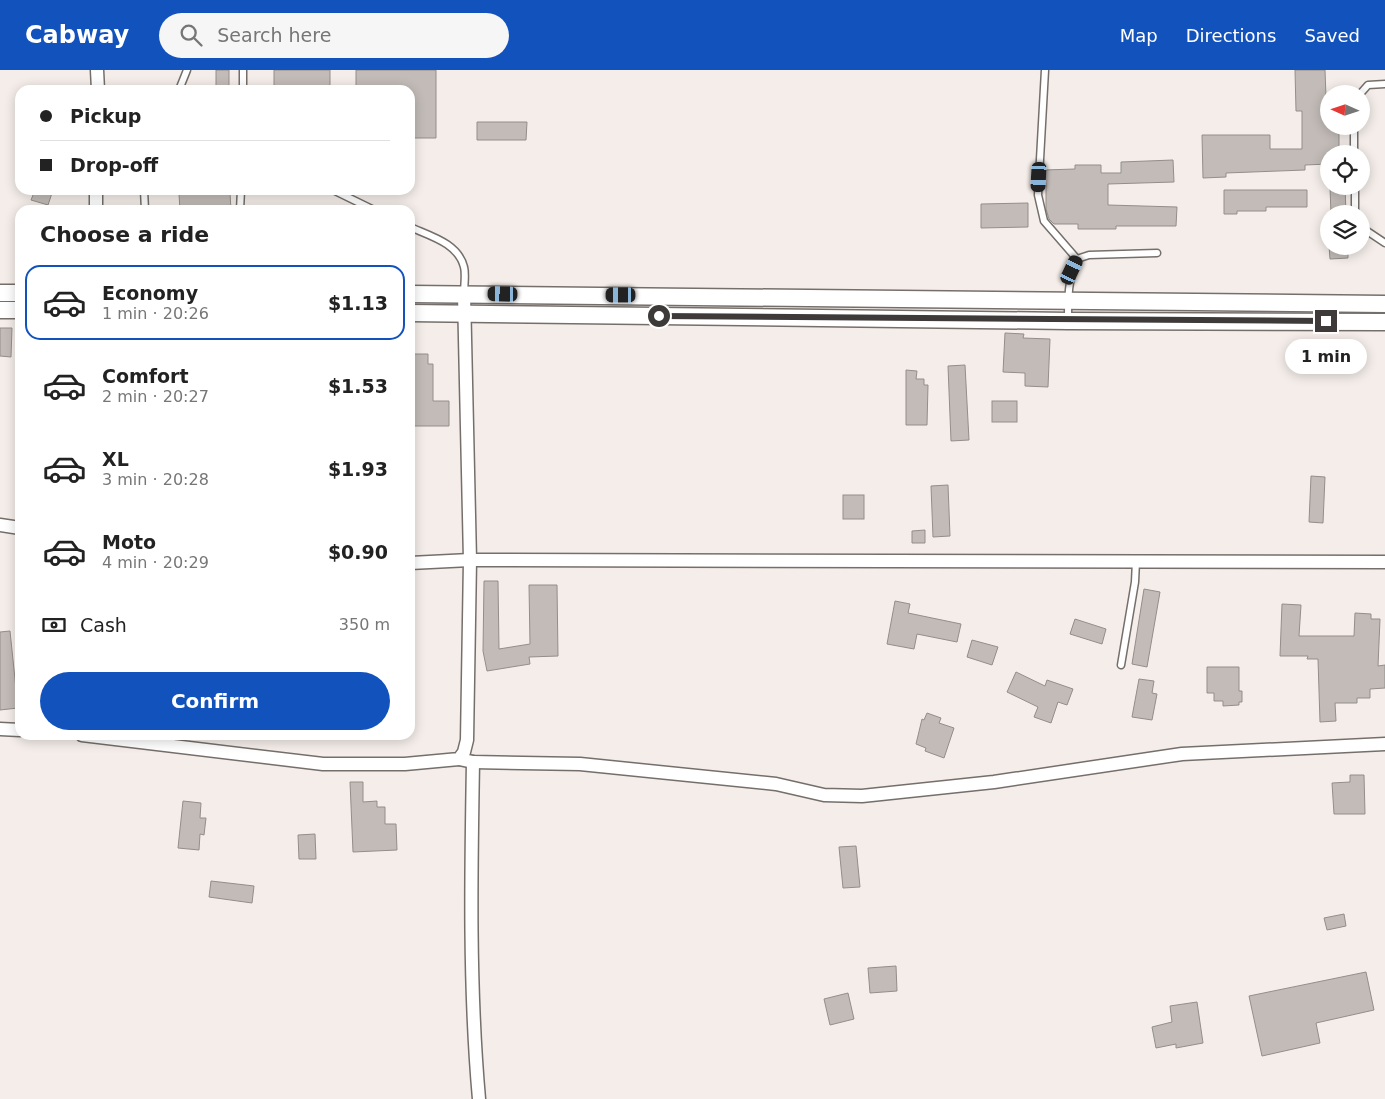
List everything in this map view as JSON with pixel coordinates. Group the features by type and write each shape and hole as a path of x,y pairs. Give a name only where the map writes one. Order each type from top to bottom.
{"street":[{"path":"97,70 98,85"},
{"path":"0,293 15,293"},
{"path":"415,294 1385,304"},
{"path":"460,759 467,740 470,560 464,294"},
{"path":"0,310 15,310"},
{"path":"415,313 1068,321 1385,322"},
{"path":"0,525 15,527"},
{"path":"415,563 470,560 1385,562"},
{"path":"0,729 15,730"},
{"path":"124,740 323,764 405,764 460,759 473,762 580,764 776,784 824,795 862,796 994,782 1182,754 1385,744"},
{"path":"473,762 472,861 475,1048 480,1099"}],"lane":[{"path":"181,85 188,70"},
{"path":"243,70 243,85"},
{"path":"1045,70 1038,195 1044,222 1077,259"},
{"path":"1368,85 1385,84"},
{"path":"343,195 364,205"},
{"path":"415,229 458,252 465,268 464,294"},
{"path":"1370,234 1385,243"},
{"path":"1068,321 1068,300 1072,270 1077,259 1089,255 1157,253"},
{"path":"1122,665 1135,582 1136,561"}],"building":[{"path":"216,70 229,70 229,85 216,85"},
{"path":"274,70 330,70 330,85 274,85"},
{"path":"356,70 436,70 436,138 415,138 415,85 356,85"},
{"path":"1295,70 1325,70 1326,85 1320,85 1320,135 1339,135 1339,145 1320,145 1320,164 1305,165 1305,170 1226,173 1226,177 1203,178 1202,135 1270,135 1270,149 1302,149 1302,111 1296,111"},
{"path":"477,122 527,122 526,140 477,140"},
{"path":"1173,160 1174,182 1108,184 1108,205 1177,207 1176,226 1116,226 1116,229 1078,229 1078,224 1054,224 1049,219 1046,209 1044,170 1075,169 1075,165 1101,165 1101,173 1121,173 1121,162"},
{"path":"1224,190 1307,190 1307,207 1266,207 1266,211 1237,211 1237,214 1224,214"},
{"path":"33,195 51,195 48,205 31,200"},
{"path":"179,195 230,195 231,205 180,205"},
{"path":"1330,195 1345,195 1346,205 1331,205"},
{"path":"1028,203 1028,227 981,228 981,204"},
{"path":"1330,255 1348,255 1348,258 1330,259"},
{"path":"0,328 12,328 11,357 0,356"},
{"path":"1005,333 1024,334 1023,338 1050,339 1048,387 1025,386 1025,373 1003,372"},
{"path":"415,354 428,354 428,364 433,364 433,401 449,401 449,426 415,426"},
{"path":"965,365 969,440 951,441 948,366"},
{"path":"906,370 917,371 916,379 924,379 924,385 928,385 927,425 906,425"},
{"path":"992,401 1017,401 1017,422 992,422"},
{"path":"1311,476 1325,477 1323,523 1309,522"},
{"path":"948,485 950,536 933,537 931,486"},
{"path":"843,495 864,495 864,519 843,519"},
{"path":"925,530 925,543 912,543 912,531"},
{"path":"484,581 498,581 499,649 530,644 529,585 557,585 558,656 529,657 530,664 487,671 483,651"},
{"path":"1144,589 1160,592 1147,667 1132,664"},
{"path":"895,601 910,604 908,613 961,624 957,642 917,634 914,649 887,644"},
{"path":"1282,604 1301,605 1299,636 1354,636 1355,613 1371,614 1371,619 1380,619 1378,666 1385,665 1385,688 1370,689 1370,698 1357,698 1357,703 1335,703 1336,721 1320,722 1318,659 1307,659 1308,656 1280,656"},
{"path":"1075,619 1106,629 1102,644 1070,634"},
{"path":"10,631 15,679 15,708 0,710 0,632"},
{"path":"972,640 998,647 992,665 967,657"},
{"path":"1207,667 1239,667 1239,691 1242,691 1242,702 1239,702 1239,705 1223,706 1223,701 1214,701 1214,693 1207,693"},
{"path":"1016,672 1045,686 1047,680 1073,689 1067,705 1058,702 1051,723 1034,717 1038,707 1007,692"},
{"path":"1139,679 1154,681 1152,693 1157,694 1152,720 1132,717"},
{"path":"927,713 941,718 939,723 954,728 944,758 925,751 926,748 916,744 922,719 924,720"},
{"path":"1350,775 1364,775 1365,814 1334,814 1332,783 1350,782"},
{"path":"350,782 363,782 363,802 377,801 377,807 385,807 385,824 396,824 397,850 353,852"},
{"path":"183,801 201,803 200,818 206,818 204,835 200,834 199,850 178,848"},
{"path":"315,834 316,859 299,859 298,835"},
{"path":"856,846 860,887 843,888 839,847"},
{"path":"211,881 254,886 252,903 209,897"},
{"path":"1344,914 1346,926 1327,930 1324,918"},
{"path":"896,966 897,991 870,993 868,968"},
{"path":"1366,972 1374,1010 1316,1023 1320,1043 1262,1056 1249,996"},
{"path":"848,993 854,1019 830,1025 824,999"},
{"path":"1197,1002 1203,1043 1176,1048 1176,1044 1156,1048 1152,1027 1172,1022 1170,1006"}],"route":[{"path":"659,316 1068,321 1326,321"}]}
